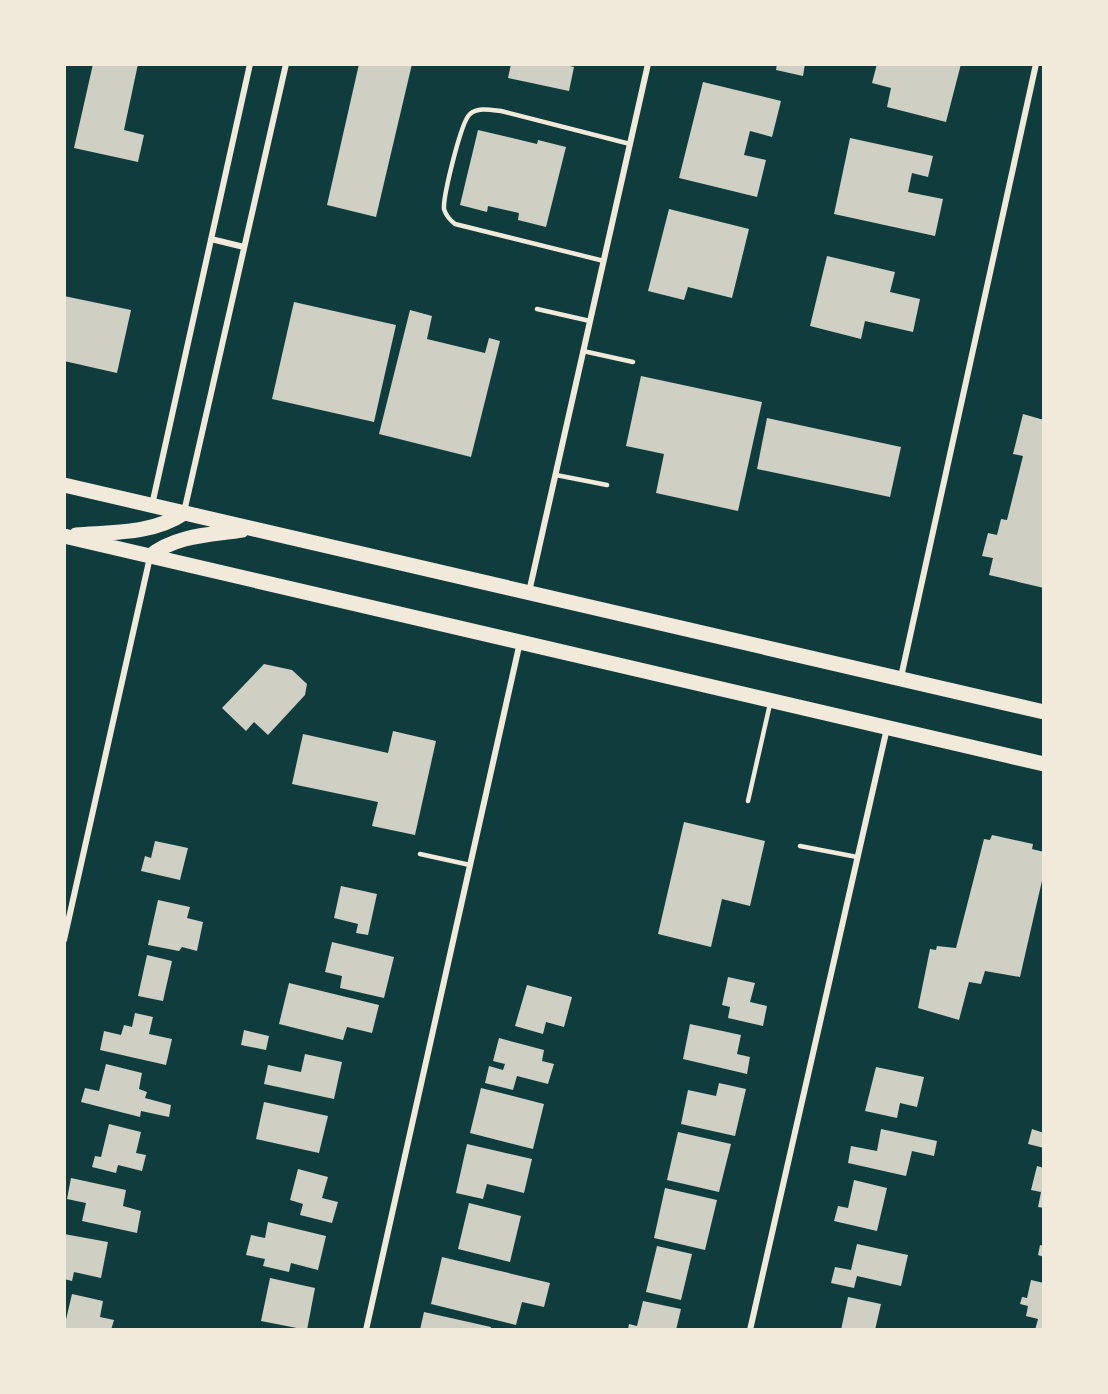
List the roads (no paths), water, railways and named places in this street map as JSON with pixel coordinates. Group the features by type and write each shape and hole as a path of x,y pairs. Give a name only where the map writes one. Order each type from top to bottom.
{"main road":[{"path":"64,485 1044,712"},
{"path":"64,536 151,528 171,522 184,513"},
{"path":"150,556 164,546 184,539 250,529"},
{"path":"64,536 1044,764"}],"street":[{"path":"152,506 250,64"},
{"path":"184,513 286,64"},
{"path":"529,593 648,64"},
{"path":"901,678 1036,64"},
{"path":"211,239 244,247"},
{"path":"64,940 150,556"},
{"path":"366,1329 520,642"},
{"path":"750,1329 887,728"}],"lane":[{"path":"604,261 455,224 448,217 445,203 462,124 472,112 482,109 501,111 630,144"},
{"path":"537,309 590,321"},
{"path":"584,351 633,362"},
{"path":"556,475 607,485"},
{"path":"748,801 771,701"},
{"path":"800,846 857,858"},
{"path":"420,854 470,865"}]}
